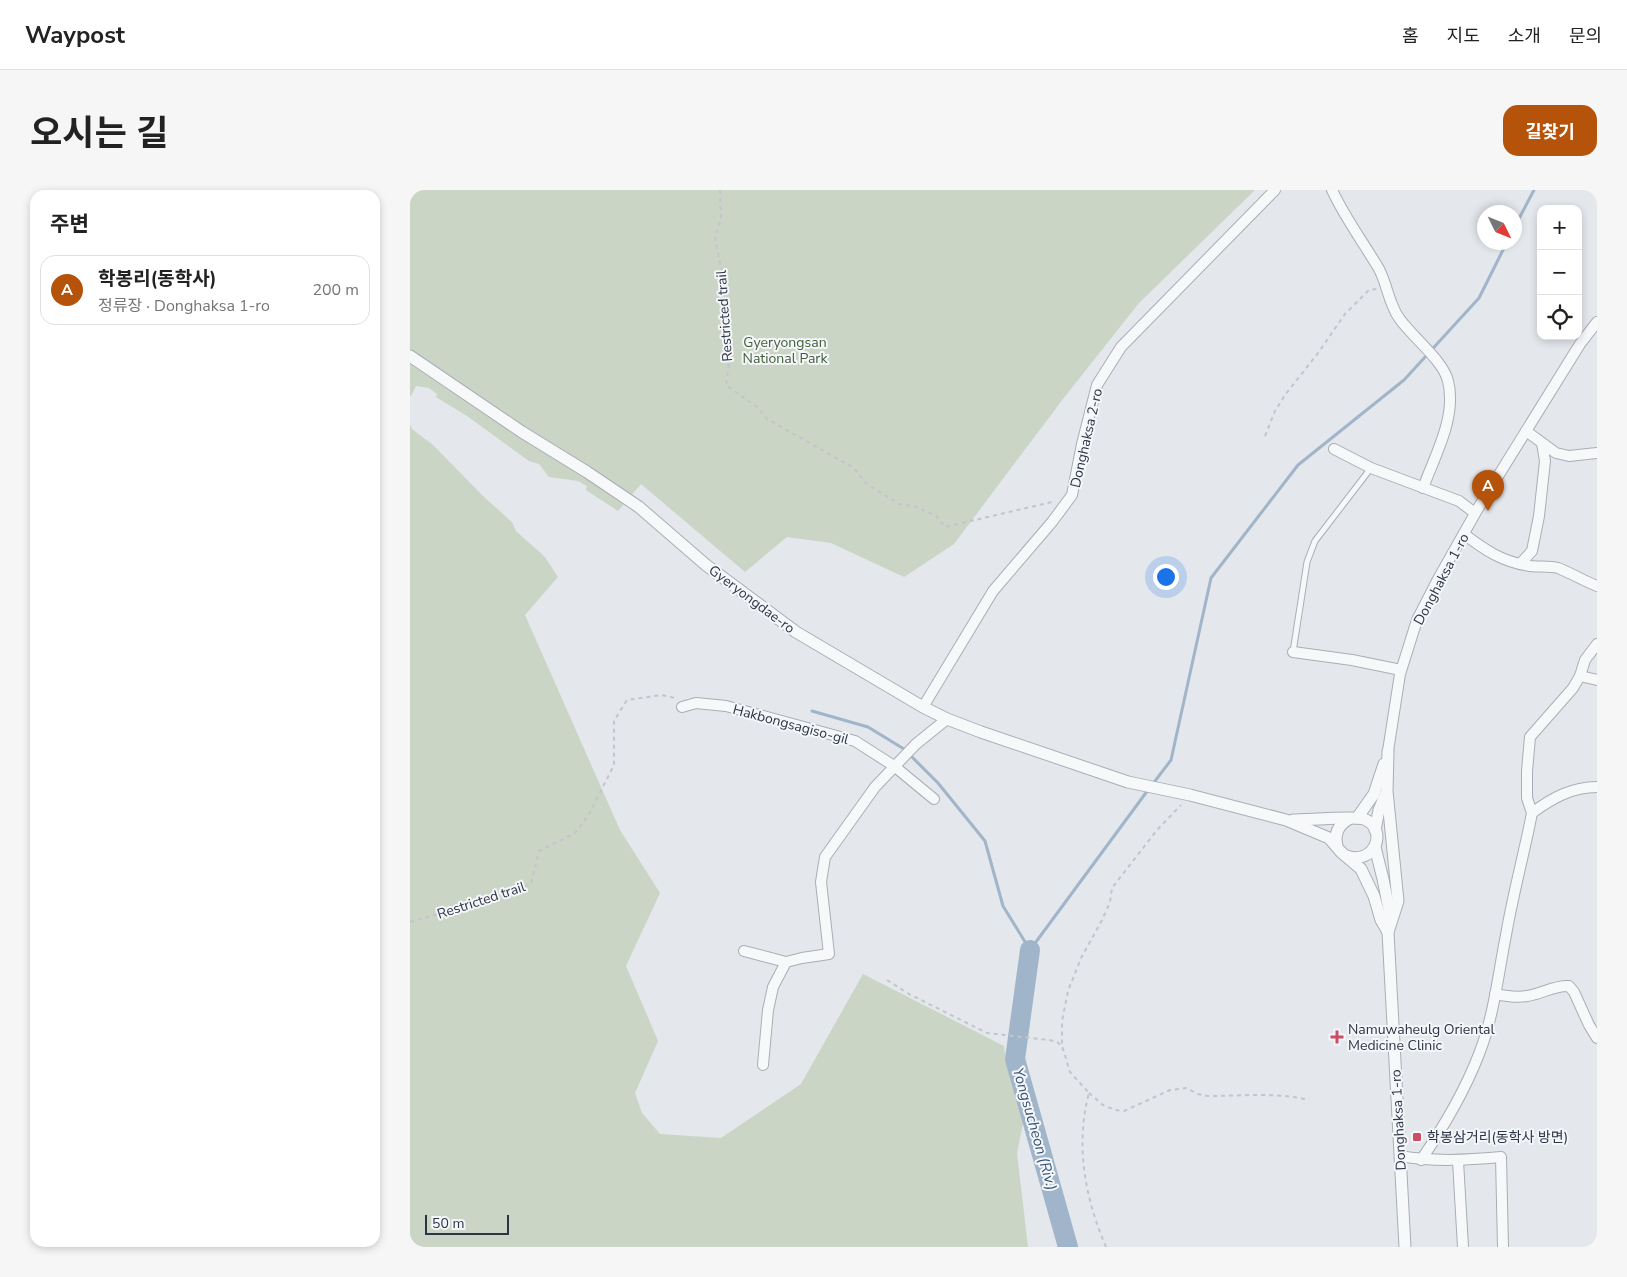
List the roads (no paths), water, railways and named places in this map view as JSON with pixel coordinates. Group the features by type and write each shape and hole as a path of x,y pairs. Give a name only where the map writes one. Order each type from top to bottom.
{"street":[{"name":"Donghaksa 2-ro","path":"923,707 993,591 1072,495 1097,385 1121,348 1275,190"},
{"path":"1332,190 1344,214 1379,270 1398,317 1441,366 1448,381 1450,406 1446,428 1423,488"},
{"name":"Donghaksa 1-ro","path":"1388,750 1401,670 1418,620 1437,581 1475,513 1580,344 1597,322"},
{"name":"Gyeryongdae-ro","path":"410,356 639,507 706,565 796,632 923,707 947,719 1128,782 1190,794 1286,820"},
{"path":"1526,431 1556,453 1569,456 1597,452"},
{"path":"1520,564 1526,560 1532,551 1545,461 1542,443"},
{"path":"1334,449 1371,468 1459,500 1475,513"},
{"path":"1464,534 1479,546 1500,558 1520,564 1556,568 1597,586"},
{"path":"1421,1160 1442,1130 1466,1085 1489,1024 1532,813 1527,798 1530,737 1573,688 1580,676 1585,660 1597,644"},
{"path":"1293,652 1352,660 1401,670"},
{"path":"1580,676 1597,680"},
{"name":"Hakbongsagiso-gil","path":"682,707 696,704 726,706 855,741 894,766 934,800"},
{"path":"744,951 786,962 829,954 821,882 825,857 875,787 916,744 947,719"},
{"path":"1388,750 1387,791 1398,901 1390,926"},
{"path":"1337,846 1336,840 1339,828 1344,822 1353,818 1374,794 1388,750"},
{"path":"1532,813 1562,794 1584,787 1597,787"},
{"path":"1346,856 1359,858 1366,856 1375,847 1377,840 1375,830 1379,810 1387,791"},
{"path":"1286,820 1353,818 1369,822 1375,830"},
{"path":"1286,820 1329,838 1361,869 1374,896 1381,920 1390,926"},
{"path":"1375,847 1388,899 1390,926"},
{"name":"Donghaksa 1-ro","path":"1390,926 1405,1247"},
{"path":"763,1065 768,1010 773,987 786,962"},
{"path":"1495,994 1514,997 1528,996 1569,986 1574,992 1597,1038"},
{"path":"1400,1156 1421,1160 1458,1161 1501,1158 1503,1247"},
{"path":"1458,1161 1463,1247"}],"lane":[{"path":"1293,652 1307,562 1315,541 1371,468"}],"waterway":[{"path":"1522,213 1534,190"},
{"path":"1152,785 1171,760 1211,578 1298,465 1404,380 1479,298 1503,250"},
{"path":"812,711 868,727 904,749 938,783 985,841 1003,906 1030,950 1148,790"},
{"name":"Yongsucheon (Riv.)","path":"1030,950 1015,1059 1068,1247"}],"place":[{"name":"학봉리(동학사)","path":"1488,511"},
{"name":"Namuwaheulg Oriental Medicine Clinic","path":"1337,1037"},
{"name":"학봉삼거리(동학사 방면)","path":"1417,1137"}],"park label":[{"name":"Gyeryongsan National Park","path":"785,350"}]}
